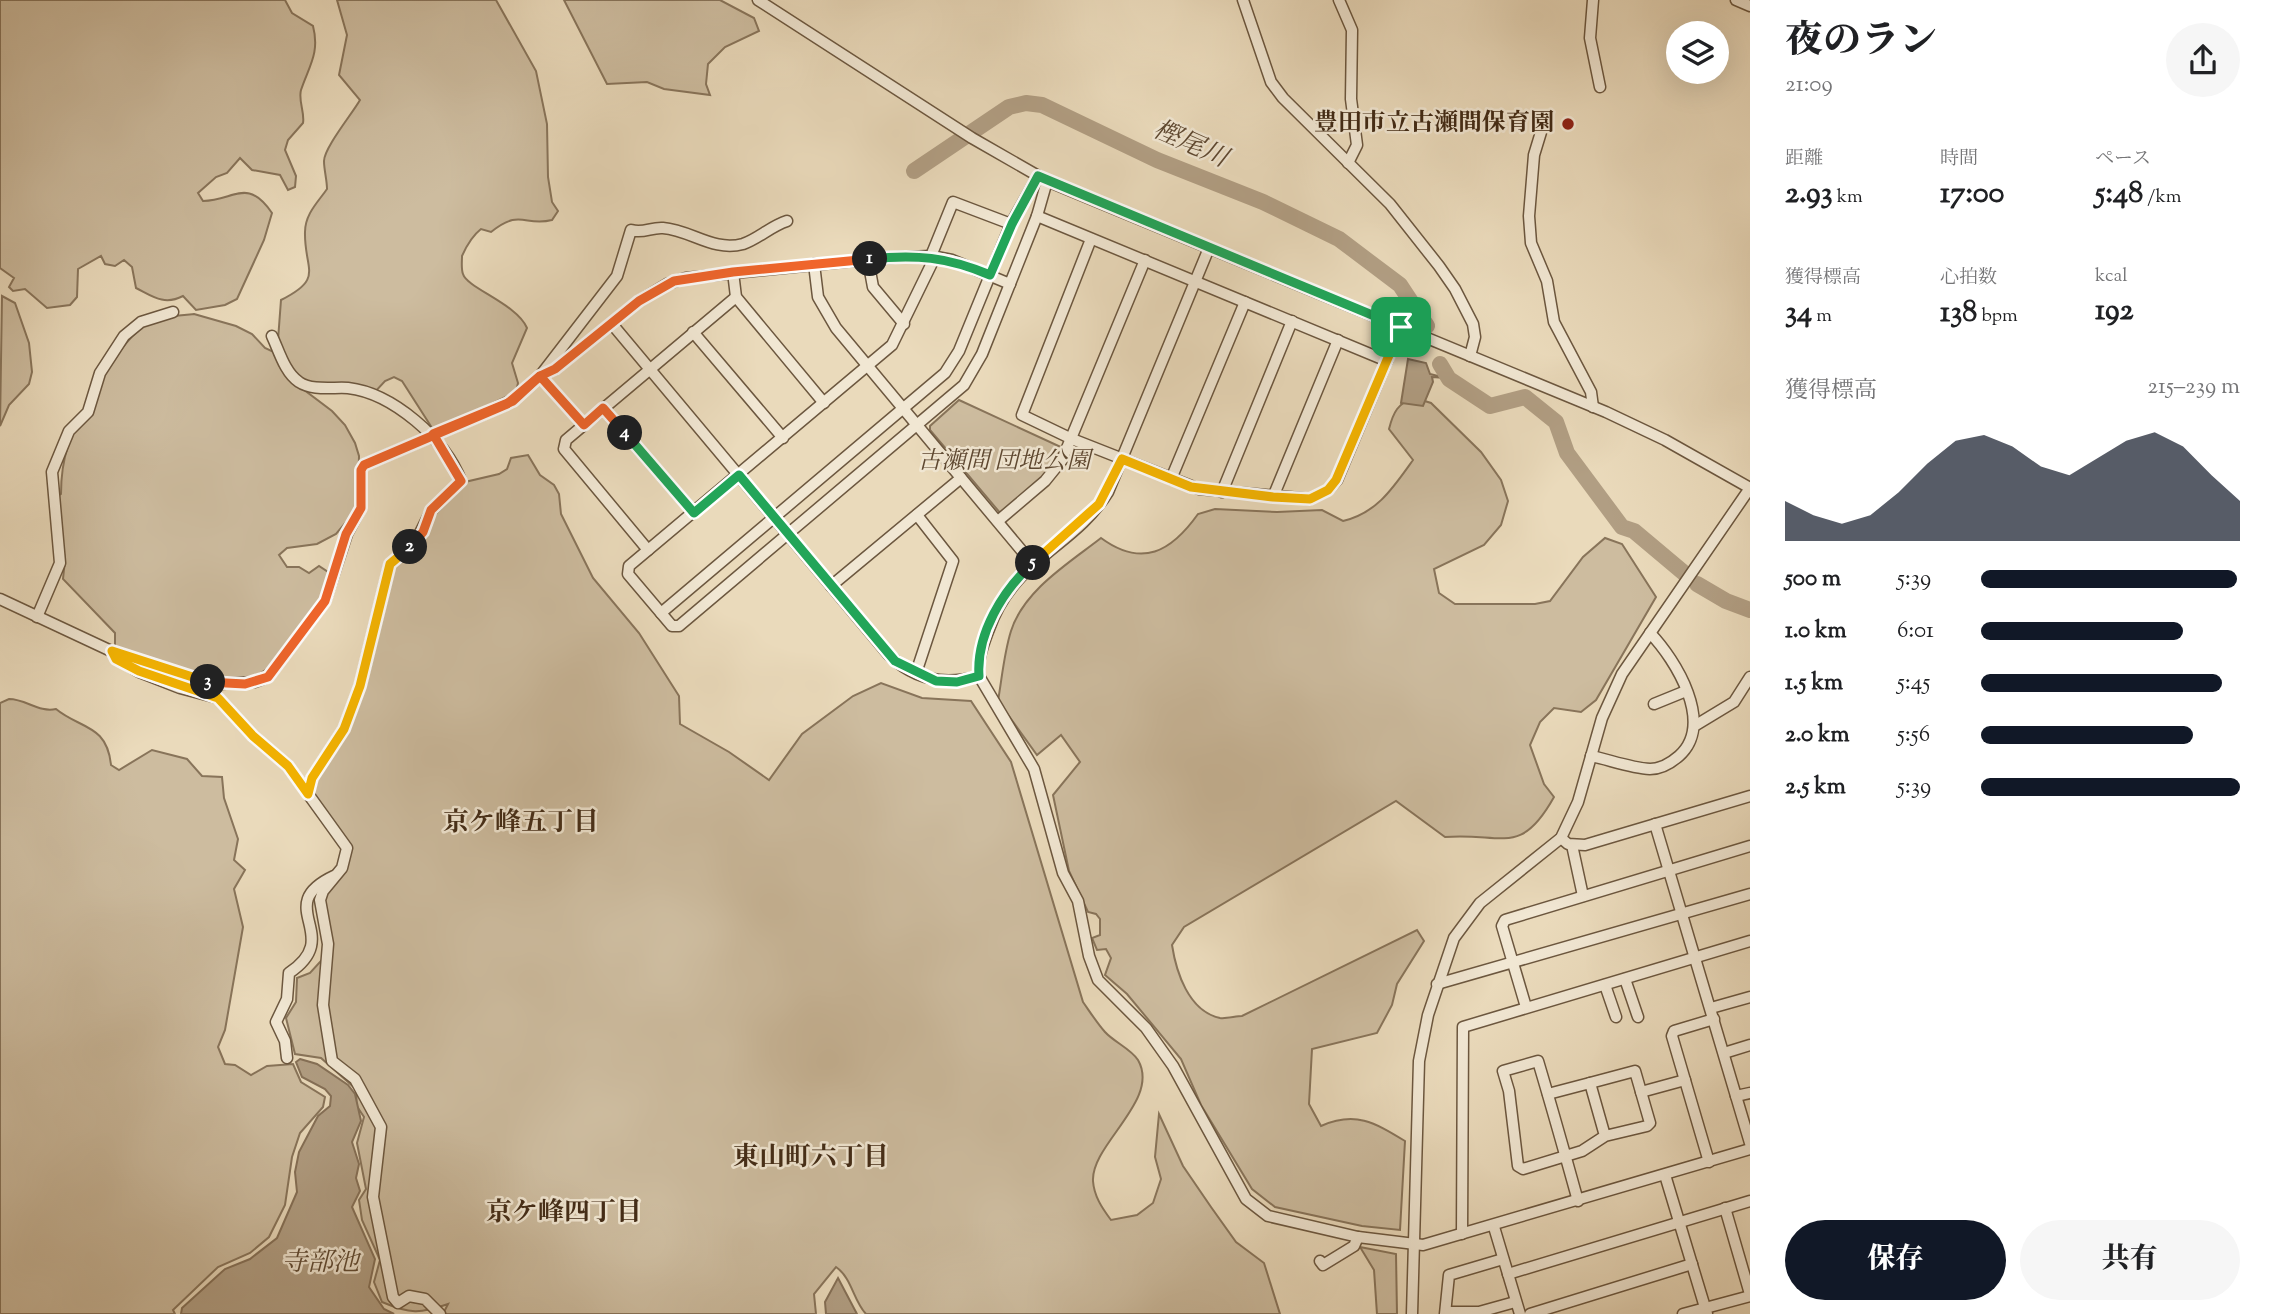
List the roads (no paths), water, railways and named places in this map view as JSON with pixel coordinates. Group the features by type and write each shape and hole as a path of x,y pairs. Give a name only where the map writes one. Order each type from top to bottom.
{"street":[{"path":"758,0 912,100 1043,179 1593,407 1665,440 1750,488 1650,633 1608,702 1573,816 1561,838 1467,916 1454,938 1437,984 1419,1061 1412,1314"},
{"path":"1243,0 1271,82 1283,98 1400,216 1455,289 1475,330 1470,356"},
{"path":"1339,0 1352,30 1351,99 1357,145 1348,163"},
{"path":"1593,0 1590,38 1600,87"},
{"path":"1736,0 1750,6"},
{"path":"1545,119 1534,155 1530,209 1531,243 1547,281 1554,322 1591,391 1593,407"},
{"path":"1012,224 953,202 931,256 933,261 892,345 648,550 627,571 672,626 679,626 918,426 970,377 1037,216 1043,179"},
{"path":"661,613 939,380 952,363 1012,224 1043,179"},
{"path":"1037,216 1387,361"},
{"path":"0,599 112,651 192,679 217,684 255,682 268,677 325,601 346,534 361,508 361,470 364,465 513,401 540,376 617,276 631,230 638,233 662,228 719,246 744,243 787,221"},
{"path":"1091,239 1021,412 1023,418 1191,487 1310,499 1331,486 1401,327"},
{"path":"1209,247 1122,459 1099,504 1032,563 1000,602 979,660 979,676 1034,769 1063,873 1078,901 1089,956 1098,980 1146,1028 1173,1066 1246,1199 1268,1216 1358,1237 1414,1245 1494,1227 1750,1149"},
{"path":"540,376 555,369 667,284 686,278 814,264 931,256 952,260 1010,284"},
{"path":"868,260 873,287 904,324"},
{"path":"998,521 1054,473 1072,439 1144,260"},
{"path":"814,264 816,288 822,306 868,367 1032,563"},
{"path":"733,272 736,297 824,403"},
{"path":"648,550 564,449 566,440 736,297"},
{"path":"1171,479 1245,302"},
{"path":"37,617 61,563 52,472 69,431 88,412 100,373 124,336 141,321 173,313"},
{"path":"1222,492 1292,321"},
{"path":"612,324 889,655 926,678 949,682 979,676"},
{"path":"693,332 783,438"},
{"path":"272,336 291,375 302,384 347,388 377,396 433,434 461,481 431,510 414,545 390,564 360,686 344,729 312,778 308,794"},
{"path":"1273,497 1338,340"},
{"path":"540,376 584,425"},
{"path":"603,408 694,513"},
{"path":"831,586 961,478"},
{"path":"916,673 953,561 917,516"},
{"path":"1650,633 1667,650 1680,674 1696,725"},
{"path":"112,651 116,659 139,671 218,698 253,736 288,766 347,848 346,861 320,900 329,954 323,1005 332,1062 355,1079 382,1127 373,1197 393,1297 398,1303 409,1296 425,1299 439,1314"},
{"path":"1591,756 1651,769 1664,766 1686,749 1696,725 1734,702 1750,677"},
{"path":"1654,704 1686,691"},
{"path":"1561,838 1572,845 1585,845 1750,796"},
{"path":"1655,824 1750,1143"},
{"path":"1572,845 1583,896"},
{"path":"1526,1007 1502,926 1505,920 1750,846"},
{"path":"287,1058 285,1041 276,1022 287,999 289,973 300,966 311,951 314,938 306,915 306,903 318,883 337,874"},
{"path":"1437,984 1750,894"},
{"path":"1462,1234 1463,1027 1750,941"},
{"path":"1625,979 1638,1017"},
{"path":"1605,985 1616,1017"},
{"path":"1709,1162 1673,1033 1750,997"},
{"path":"1724,1053 1750,1045"},
{"path":"1548,1094 1633,1070 1641,1092 1649,1124 1605,1136 1587,1149 1566,1157 1523,1169 1518,1166 1509,1091 1503,1071 1535,1060 1548,1094 1566,1157 1578,1201"},
{"path":"1641,1092 1685,1080"},
{"path":"1590,1083 1605,1136"},
{"path":"1737,1096 1750,1093"},
{"path":"1665,1175 1706,1311"},
{"path":"1508,1274 1750,1201"},
{"path":"1684,1314 1706,1311 1750,1295 1725,1208"},
{"path":"1494,1227 1520,1314"},
{"path":"1320,1261 1323,1265 1354,1246 1358,1237"},
{"path":"1503,1259 1450,1275 1445,1313 1485,1312 1515,1302"},
{"path":"1530,1314 1564,1309 1692,1265"}],"water":[{"path":"1408,359 1426,363 1430,374 1446,378 1432,377 1433,382 1423,406 1401,403"},
{"name":"寺部池","path":"300,1059 317,1064 348,1085 355,1094 361,1121 352,1142 359,1164 356,1178 360,1191 352,1207 375,1259 369,1287 384,1309 394,1314 181,1314 182,1308 225,1269 250,1259 277,1238 297,1192 295,1172 299,1152 318,1116 330,1106 331,1096 325,1089 302,1077 296,1062"},
{"path":"838,1278 857,1314 826,1314 825,1302"}],"waterway":[{"name":"樫尾川","path":"914,171 1009,107 1026,103 1042,105 1157,160 1263,202 1339,239 1400,285 1427,326"},
{"name":"樫尾川","path":"1440,364 1449,379 1490,406 1525,397 1556,422 1567,453 1622,527 1634,531 1684,573"},
{"name":"樫尾川","path":"1697,584 1726,601 1750,610"}],"place":[{"name":"豊田市立古瀬間保育園","path":"1568,124"}],"district":[{"name":"京ケ峰五丁目","path":"521,823"},
{"name":"東山町六丁目","path":"811,1158"},
{"name":"京ケ峰四丁目","path":"564,1213"}],"park label":[{"name":"古瀬間 団地公園","path":"1004,462"}]}
